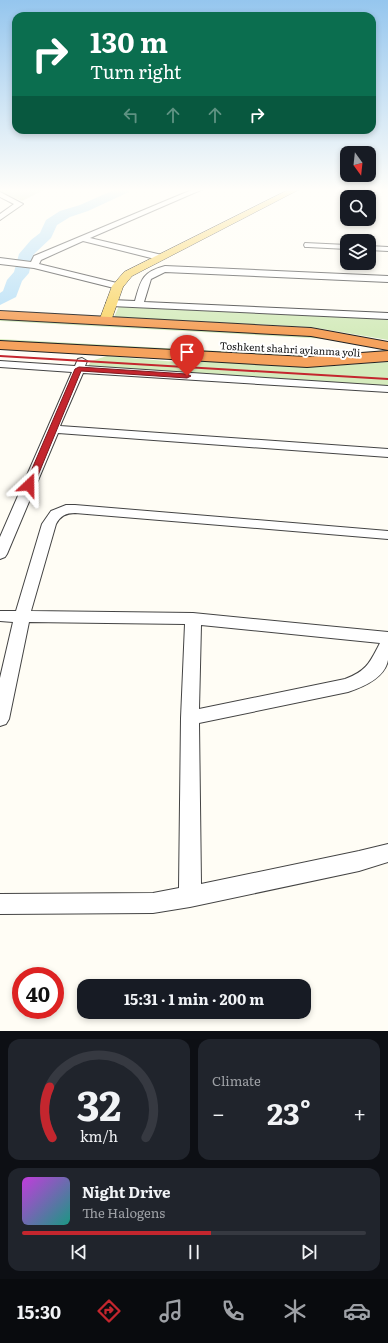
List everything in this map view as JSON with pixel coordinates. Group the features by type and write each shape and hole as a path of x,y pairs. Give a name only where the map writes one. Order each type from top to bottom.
{"highway":[{"path":"0,315 311,332 388,346"},
{"name":"Toshkent shahri aylanma yoʻli","path":"0,326 388,346"},
{"name":"Toshkent shahri aylanma yoʻli","path":"0,334 388,355"},
{"path":"0,345 307,362 388,355"}],"main road":[{"path":"105,321 118,286 123,278 159,257 199,237"}],"street":[{"path":"32,264 37,258 87,237"},
{"path":"83,239 159,257"},
{"path":"308,245 340,247"},
{"path":"376,248 388,248"},
{"path":"0,260 14,263 32,264 118,286"},
{"path":"139,304 146,279 152,273 165,269 388,279"},
{"path":"111,303 388,316"},
{"path":"0,554 80,365 79,355 59,348"},
{"path":"80,365 100,353 119,352"},
{"path":"0,364 80,365 388,389"},
{"path":"53,430 388,453"},
{"path":"0,719 22,616 49,524 55,514 62,510 83,510 388,535"},
{"path":"0,616 193,618 388,638"},
{"path":"190,897 190,718 193,618"},
{"path":"190,718 348,686 365,679 375,671 388,644"},
{"path":"0,904 153,903 190,897 359,861 388,853"}],"green space":[{"path":"119,306 388,319 388,340 311,327 114,317"},
{"path":"0,318 311,335 327,339 0,321"},
{"path":"0,339 330,357 305,360 0,343"},
{"path":"107,356 177,362 224,362 317,367 388,362 388,387 87,368 91,361"}],"waterway":[{"path":"0,300 10,294 15,280 21,273 26,254 43,237"}],"railway":[{"path":"0,356 388,379"}],"route":[{"path":"29,485 79,369 187,376"}]}
